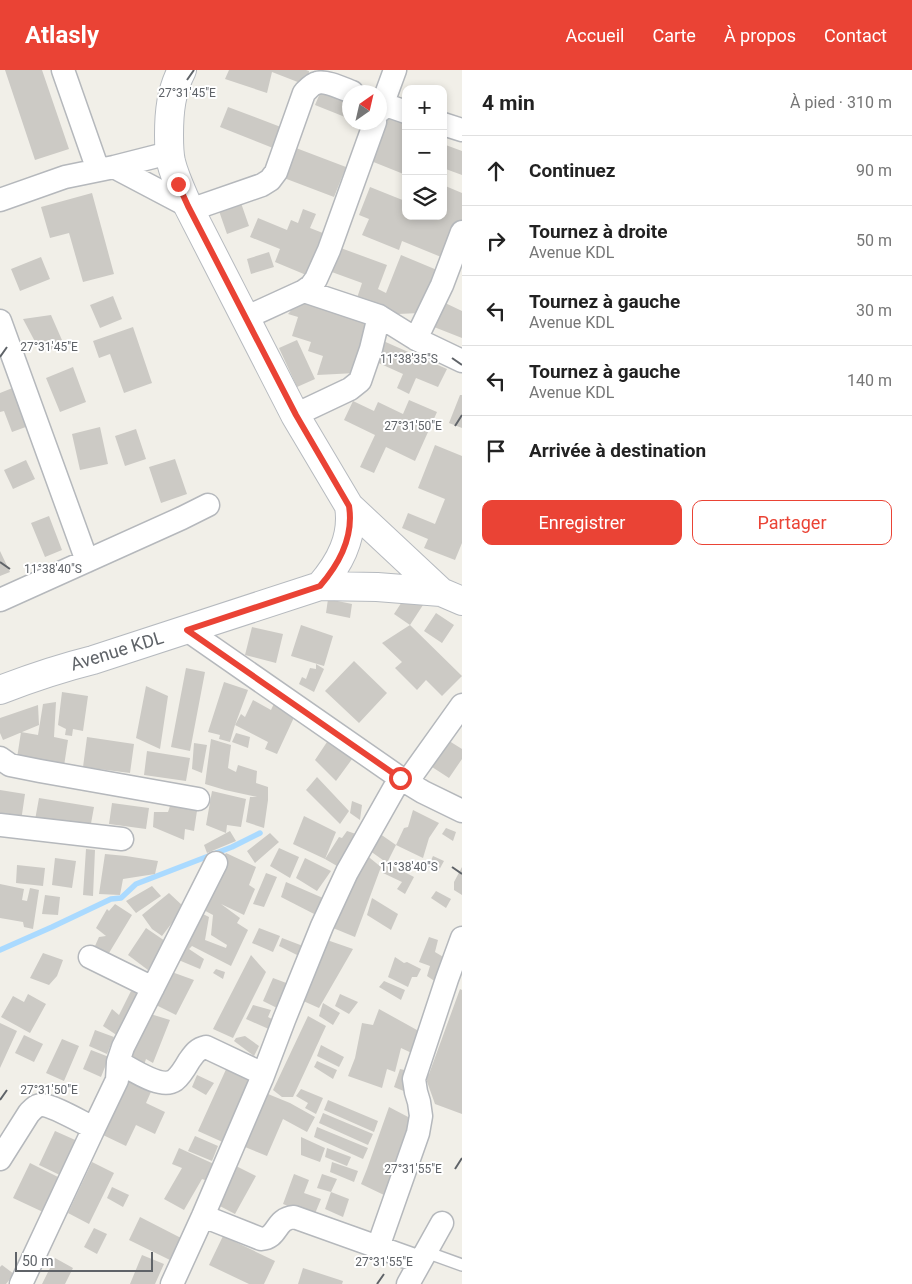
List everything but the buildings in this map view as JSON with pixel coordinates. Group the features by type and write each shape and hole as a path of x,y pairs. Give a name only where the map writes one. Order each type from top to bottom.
{"street":[{"path":"63,70 106,169 189,208 262,185 270,180 276,172 304,93 317,82 324,82 342,88"},
{"path":"182,70 176,82 170,109 169,153 171,164 189,208 245,318 296,415 349,506 452,597"},
{"path":"387,89 394,70"},
{"path":"387,111 402,112"},
{"path":"447,125 462,130"},
{"path":"245,318 304,291 316,279 330,250 372,130"},
{"path":"0,200 65,177 169,153"},
{"path":"416,338 442,285 462,232"},
{"path":"304,291 379,316 416,338 462,361"},
{"path":"296,415 350,389 360,381 371,349 379,316"},
{"path":"0,320 87,561"},
{"path":"0,600 208,505"},
{"path":"320,586 346,545 351,516 349,506"},
{"name":"Avenue KDL","path":"0,690 47,673 93,660 320,586 377,587 452,597"},
{"path":"187,630 403,780 462,811"},
{"path":"172,1284 203,1216 263,1074 296,988 347,872 403,780 462,705"},
{"path":"0,758 10,764 32,769 198,799"},
{"path":"0,825 122,839"},
{"path":"21,1284 117,1080 118,1062 123,1047 216,863"},
{"path":"378,1247 418,1133 421,1116 414,1079 454,981 462,938"},
{"path":"90,957 153,988"},
{"path":"118,1062 157,1082 165,1083 173,1081 180,1075 194,1053 200,1048 206,1047 263,1074"},
{"path":"0,1159 29,1113 40,1104 52,1107 94,1128"},
{"path":"203,1216 261,1239 268,1239 281,1221 294,1217 378,1247 423,1257"},
{"path":"408,1284 442,1223"}],"lane":[{"path":"423,1257 462,1265"}],"waterway":[{"path":"0,950 111,899 121,898 136,884 232,847 260,833"}],"route":[{"path":"178,184 263,353 296,415 349,506 351,516 346,545 340,558 320,586 187,630 400,778"}]}
